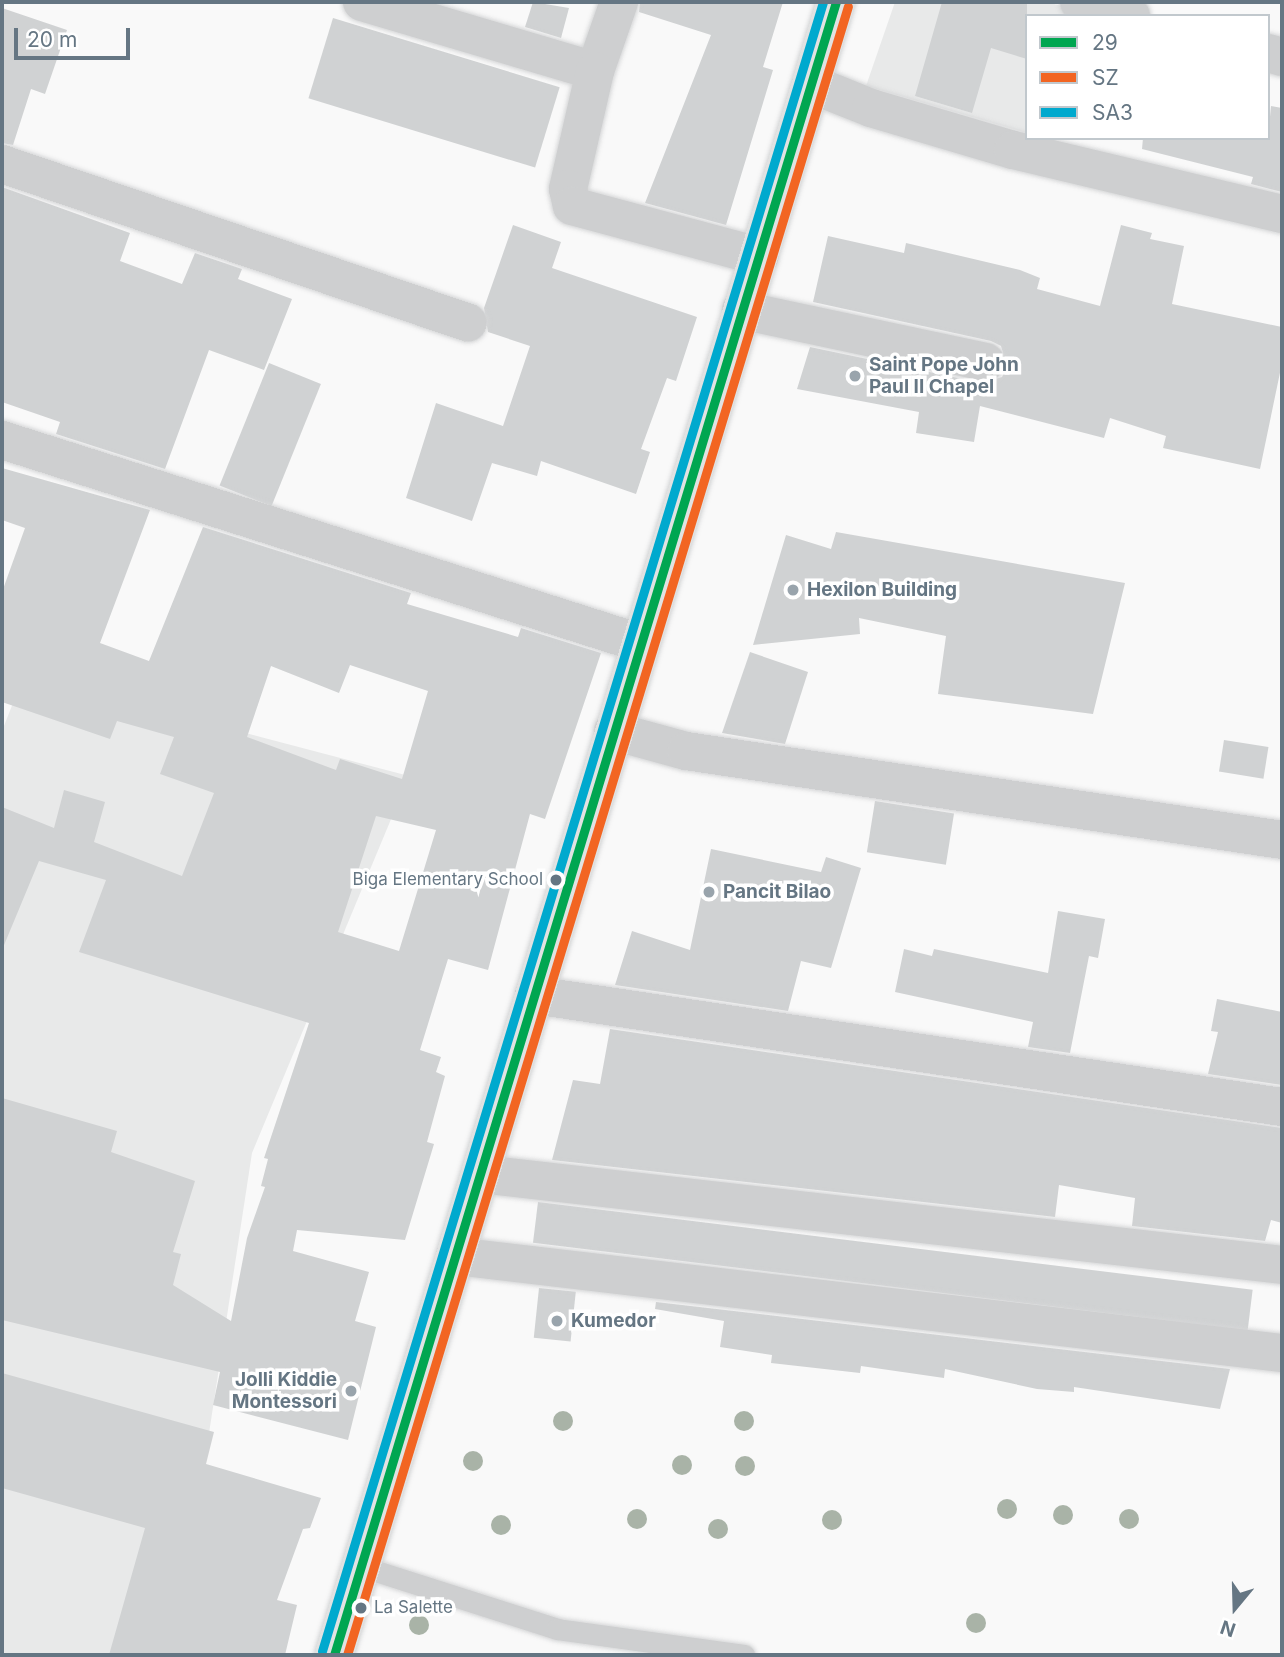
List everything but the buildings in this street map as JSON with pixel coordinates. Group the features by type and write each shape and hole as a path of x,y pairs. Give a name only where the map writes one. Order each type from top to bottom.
{"main road":[{"path":"334,1655 836,2"}],"street":[{"path":"362,2 595,71"},
{"path":"619,2 595,71 568,188 572,205 758,256"},
{"path":"1079,2 1124,14"},
{"path":"811,84 872,108 1013,150 1282,214"},
{"path":"2,164 468,323"},
{"path":"741,310 986,362"},
{"path":"2,440 640,643"},
{"path":"613,732 686,751 1282,840"},
{"path":"534,995 1282,1107"},
{"path":"481,1174 1282,1265"},
{"path":"455,1256 1282,1353"}],"lane":[{"path":"360,1566 556,1629 744,1655"}],"shaded area":[{"path":"895,2 1047,2 1089,14 1025,14 1025,132 866,86"},
{"path":"24,675 409,776 252,1153 175,1655 2,1655 2,731"}],"transit line":[{"name":"SA3","path":"322,1651 823,2"},
{"name":"29","path":"334,1655 836,2"},
{"name":"SZ","path":"347,1655 848,6"}],"place":[{"name":"Saint Pope John Paul II Chapel","path":"855,376"},
{"name":"Hexilon Building","path":"793,590"},
{"name":"Biga Elementary School","path":"556,880"},
{"name":"Pancit Bilao","path":"709,892"},
{"name":"Kumedor","path":"557,1321"},
{"name":"Jolli Kiddie Montessori","path":"351,1391"},
{"name":"La Salette","path":"361,1608"}]}
